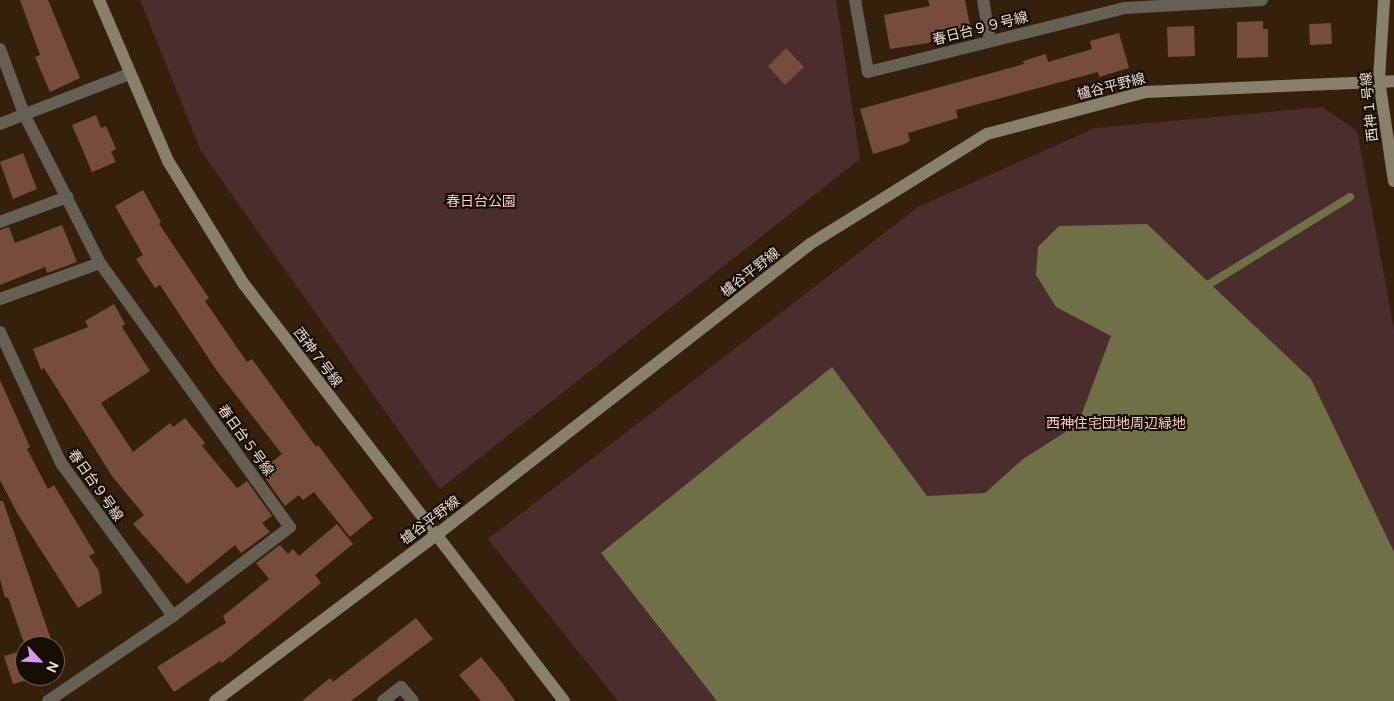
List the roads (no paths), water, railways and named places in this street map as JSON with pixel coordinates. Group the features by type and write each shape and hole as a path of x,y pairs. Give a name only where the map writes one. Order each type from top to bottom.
{"street":[{"name":"西神７号線","path":"99,0 168,162 243,283 435,536 564,701"},
{"name":"春日台９９号線","path":"855,0 868,72 990,40 1125,8 1262,0"},
{"path":"983,0 990,40"},
{"name":"西神１号線","path":"1384,0 1379,80 1394,181"},
{"name":"春日台５号線","path":"0,49 24,114 100,263 290,527 173,616 48,701"},
{"path":"0,124 129,74"},
{"name":"櫨谷平野線","path":"214,701 435,536 810,244 987,134 1145,92 1379,80 1394,81"},
{"path":"0,222 66,197"},
{"path":"0,299 100,263"},
{"name":"春日台９号線","path":"0,332 61,463 173,616"},
{"path":"383,701 401,687 413,701"}],"waterway":[{"path":"1203,288 1350,197"}],"park label":[{"name":"春日台公園","path":"481,201"},
{"name":"西神住宅団地周辺緑地","path":"1116,423"}]}
